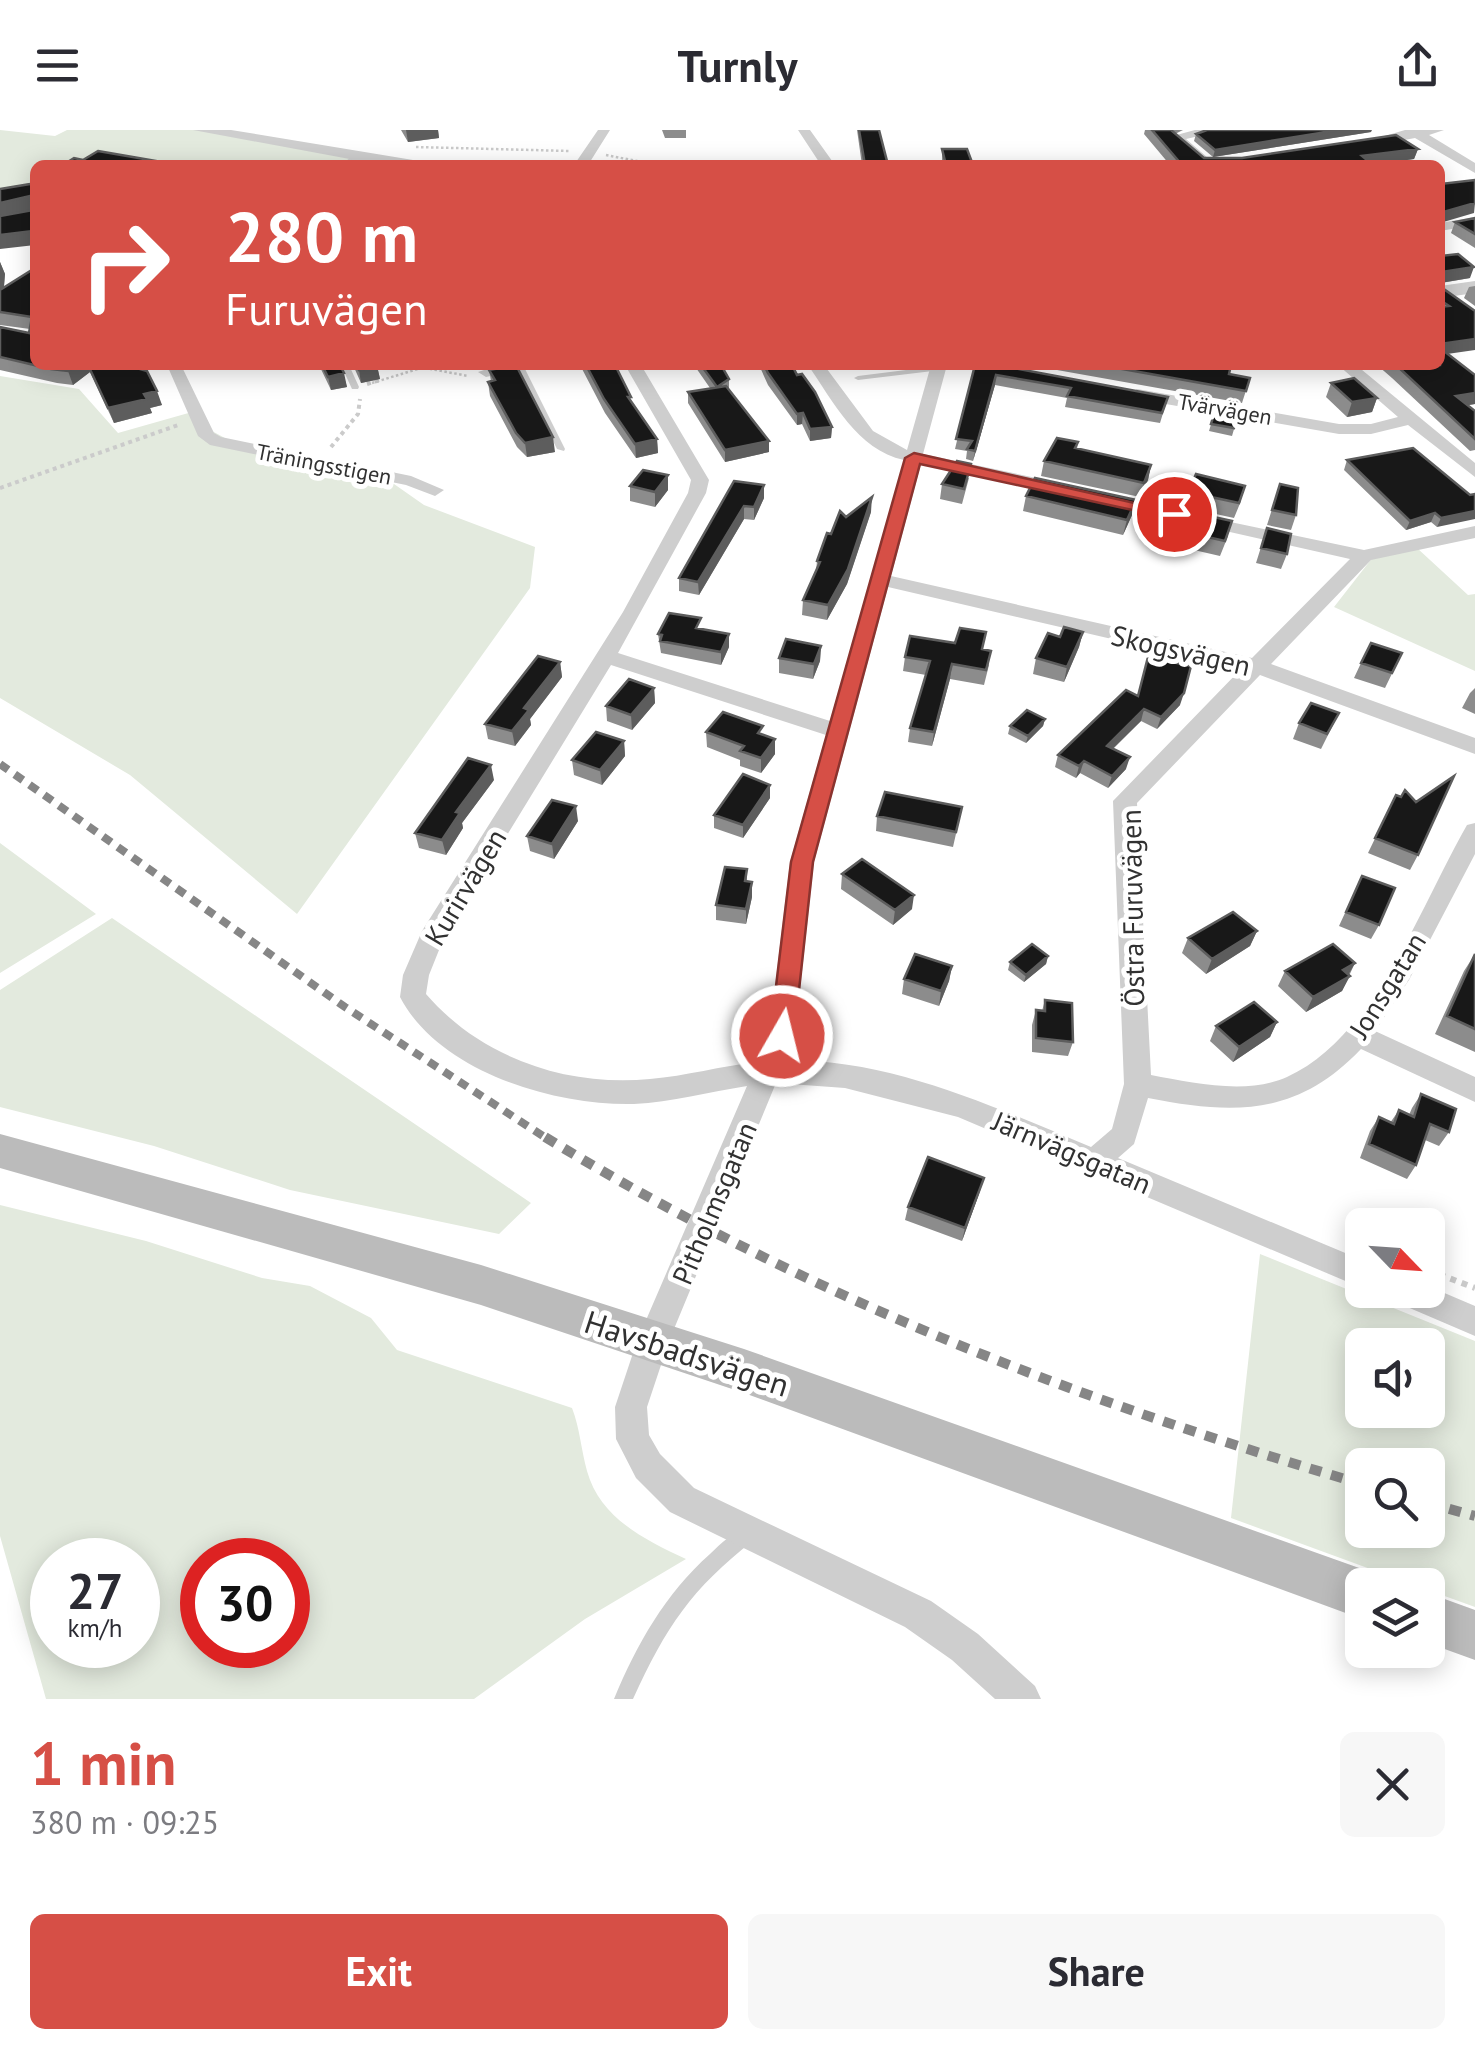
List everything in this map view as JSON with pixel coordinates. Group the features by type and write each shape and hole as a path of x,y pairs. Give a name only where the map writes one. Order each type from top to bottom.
{"main road":[{"name":"Havsbadsvägen","path":"0,1151 482,1285 654,1341 1345,1588"},
{"path":"1445,1625 1475,1636"}],"street":[{"path":"585,159 604,130"},
{"path":"804,130 825,160"},
{"path":"1204,160 1174,137 1219,130"},
{"path":"1356,142 1438,130"},
{"path":"209,131 354,160"},
{"path":"1415,132 1475,169"},
{"path":"1445,226 1475,221"},
{"path":"1445,291 1475,287"},
{"path":"1445,295 1464,308"},
{"path":"177,370 198,419"},
{"path":"486,372 499,370"},
{"name":"Kurirvägen","path":"636,370 700,483 606,656 431,938 416,975 413,997 444,1031 478,1050 542,1081 590,1092 637,1092 770,1072"},
{"path":"820,370 867,434 894,453 914,458 1364,556 1475,532"},
{"name":"Pitholmsgatan","path":"938,370 802,862 788,1002 770,1072 630,1406 633,1439 648,1466 682,1500 918,1614 965,1647 1022,1699"},
{"path":"1352,370 1475,472"},
{"name":"Tvärvägen","path":"1115,390 1339,429 1372,429 1411,420"},
{"name":"Träningsstigen","path":"198,419 213,440 411,480 435,490"},
{"name":"Östra Furuvägen","path":"1096,1162 1124,1134 1138,1084 1125,801 1364,556"},
{"name":"Skogsvägen","path":"879,579 1256,666 1475,746"},
{"path":"606,656 836,730"},
{"name":"Jonsgatan","path":"1138,1084 1203,1096 1264,1094 1297,1085 1332,1065 1360,1036 1475,830"},
{"path":"1360,1036 1475,1090"},
{"name":"Järnvägsgatan","path":"770,1072 828,1072 895,1086 964,1107 1345,1267"},
{"path":"1444,1308 1475,1321"}],"lane":[{"path":"347,370 355,387"},
{"path":"526,370 561,449"},
{"path":"858,378 917,370"},
{"path":"623,1699 658,1623 704,1566 750,1532"}],"path":[{"path":"402,146 585,159"},
{"path":"316,463 358,414 361,404 355,387 415,370"},
{"path":"430,370 454,376 486,372"},
{"path":"0,488 121,442 198,419"},
{"path":"1445,1277 1475,1288"}],"shaded area":[{"path":"0,130 55,136 67,130 215,130 401,160 30,160 30,185 0,192"},
{"path":"0,376 79,389 118,433 192,412 201,425 245,449 394,484 424,505 535,547 530,588 297,914 130,775 0,698"},
{"path":"1417,548 1468,595 1475,594 1475,671 1334,607 1373,557"},
{"path":"0,843 96,914 0,973"},
{"path":"112,918 531,1203 499,1234 290,1190 154,1146 0,1107 0,990"},
{"path":"0,1205 146,1241 262,1278 310,1286 371,1318 397,1350 572,1408 587,1471 602,1502 626,1526 686,1559 585,1619 474,1699 46,1699 37,1668 160,1668 160,1538 30,1538 30,1642 0,1536"},
{"path":"1260,1254 1345,1288 1345,1308 1393,1308 1443,1328 1345,1328 1345,1428 1445,1428 1445,1329 1475,1341 1475,1607 1445,1596 1445,1568 1368,1568 1231,1518"}],"building":[{"path":"859,130 879,130 887,160 864,160"},
{"path":"1152,130 1171,130 1204,158 1242,158 1396,135 1418,149 1362,156 1367,160 1178,160"},
{"path":"1207,130 1339,130 1215,150 1196,134"},
{"path":"942,149 967,149 971,160 945,160"},
{"path":"98,151 150,160 83,160"},
{"path":"1475,180 1475,203 1445,212 1445,183"},
{"path":"30,184 30,196 0,203 0,189"},
{"path":"30,211 30,231 0,235 0,216"},
{"path":"1475,218 1475,234 1455,222"},
{"path":"1458,254 1474,267 1445,271 1445,255"},
{"path":"30,271 30,317 0,312 0,290"},
{"path":"1445,290 1475,311 1475,339 1445,343 1445,306 1449,306 1445,303"},
{"path":"0,327 29,333 30,328 30,364 0,357"},
{"path":"1445,352 1475,375 1475,393 1456,396 1475,411 1475,439 1401,370 1445,370"},
{"path":"90,370 147,371 157,391 144,394 147,399 108,408"},
{"path":"324,370 344,373 328,377"},
{"path":"489,370 519,370 553,437 525,443 488,382 495,380"},
{"path":"589,370 618,370 628,397 657,439 635,444"},
{"path":"705,370 724,370 729,379 717,387"},
{"path":"766,370 794,370 797,375 802,374 832,427 810,429 803,413 797,414"},
{"path":"974,370 1024,370 1168,397 1162,413 1067,396 1071,388 996,375 975,451 967,449 972,441 956,439"},
{"path":"1128,370 1230,370 1229,374 1250,378 1246,391"},
{"path":"1354,378 1377,398 1352,402 1331,383"},
{"path":"726,386 769,441 725,450 688,392"},
{"path":"1216,408 1239,412 1234,428 1211,424"},
{"path":"1057,438 1078,442 1075,448 1151,465 1144,483 1044,461"},
{"path":"1413,448 1470,495 1475,494 1475,511 1441,518 1435,513 1410,521 1347,460"},
{"path":"957,461 971,464 964,489 942,484"},
{"path":"643,470 668,475 655,492 630,486"},
{"path":"1196,474 1245,486 1239,503 1188,492"},
{"path":"1035,478 1136,500 1127,520 1026,496"},
{"path":"734,481 764,485 754,507 744,506 698,582 679,578"},
{"path":"1280,484 1298,488 1296,515 1272,510"},
{"path":"872,497 848,569 828,605 803,600 820,562 817,561 827,533 831,534 840,511 846,517"},
{"path":"1181,510 1232,521 1225,541 1172,529"},
{"path":"1267,528 1291,534 1287,554 1261,548"},
{"path":"669,613 701,618 696,628 729,634 721,652 660,641 662,635 658,634"},
{"path":"1064,627 1083,632 1067,667 1036,658 1048,633 1060,637"},
{"path":"960,628 986,632 982,649 991,651 986,670 952,664 934,732 910,728 930,661 905,657 910,636 955,643"},
{"path":"786,639 821,646 814,664 779,658"},
{"path":"1371,643 1402,653 1392,673 1361,663"},
{"path":"538,656 560,662 524,708 529,710 512,731 485,724"},
{"path":"1148,657 1191,666 1184,693 1161,717 1144,709 1107,746 1130,757 1112,776 1084,761 1079,766 1058,755 1126,690 1138,696"},
{"path":"629,679 654,688 631,715 606,706"},
{"path":"1311,703 1339,713 1327,734 1299,723"},
{"path":"1027,710 1045,719 1028,736 1010,726"},
{"path":"723,712 763,726 758,733 775,739 761,758 740,751 744,746 706,732"},
{"path":"596,732 624,741 600,770 572,760"},
{"path":"468,758 491,765 456,812 460,813 442,840 415,833"},
{"path":"743,774 770,785 743,825 714,815"},
{"path":"1454,776 1418,855 1375,838 1396,795 1401,797 1405,790 1416,802"},
{"path":"885,792 962,807 956,832 877,816"},
{"path":"552,800 576,806 552,844 527,836"},
{"path":"862,859 914,895 895,910 842,874"},
{"path":"725,867 747,869 745,881 752,882 746,909 716,905"},
{"path":"1362,876 1395,888 1379,925 1346,912"},
{"path":"1233,912 1257,931 1212,959 1188,938"},
{"path":"1032,944 1048,956 1026,975 1010,962"},
{"path":"1333,944 1355,963 1343,970 1350,976 1313,997 1285,971"},
{"path":"915,954 952,966 941,991 904,979"},
{"path":"1475,954 1475,1029 1447,1016"},
{"path":"1045,1000 1072,1003 1073,1042 1036,1038 1036,1010 1045,1011"},
{"path":"1254,1002 1277,1022 1239,1047 1216,1026"},
{"path":"1421,1094 1456,1109 1449,1132 1430,1124 1416,1165 1369,1144 1379,1117 1394,1124 1399,1110 1414,1117"},
{"path":"928,1157 984,1178 965,1228 908,1207"}],"railway":[{"path":"0,764 345,1007 549,1140"},
{"path":"545,1137 741,1246 942,1338 1148,1416 1345,1479"},
{"path":"1445,1508 1475,1516"}],"route":[{"path":"782,1036 802,862 914,458 1174,514"}]}
